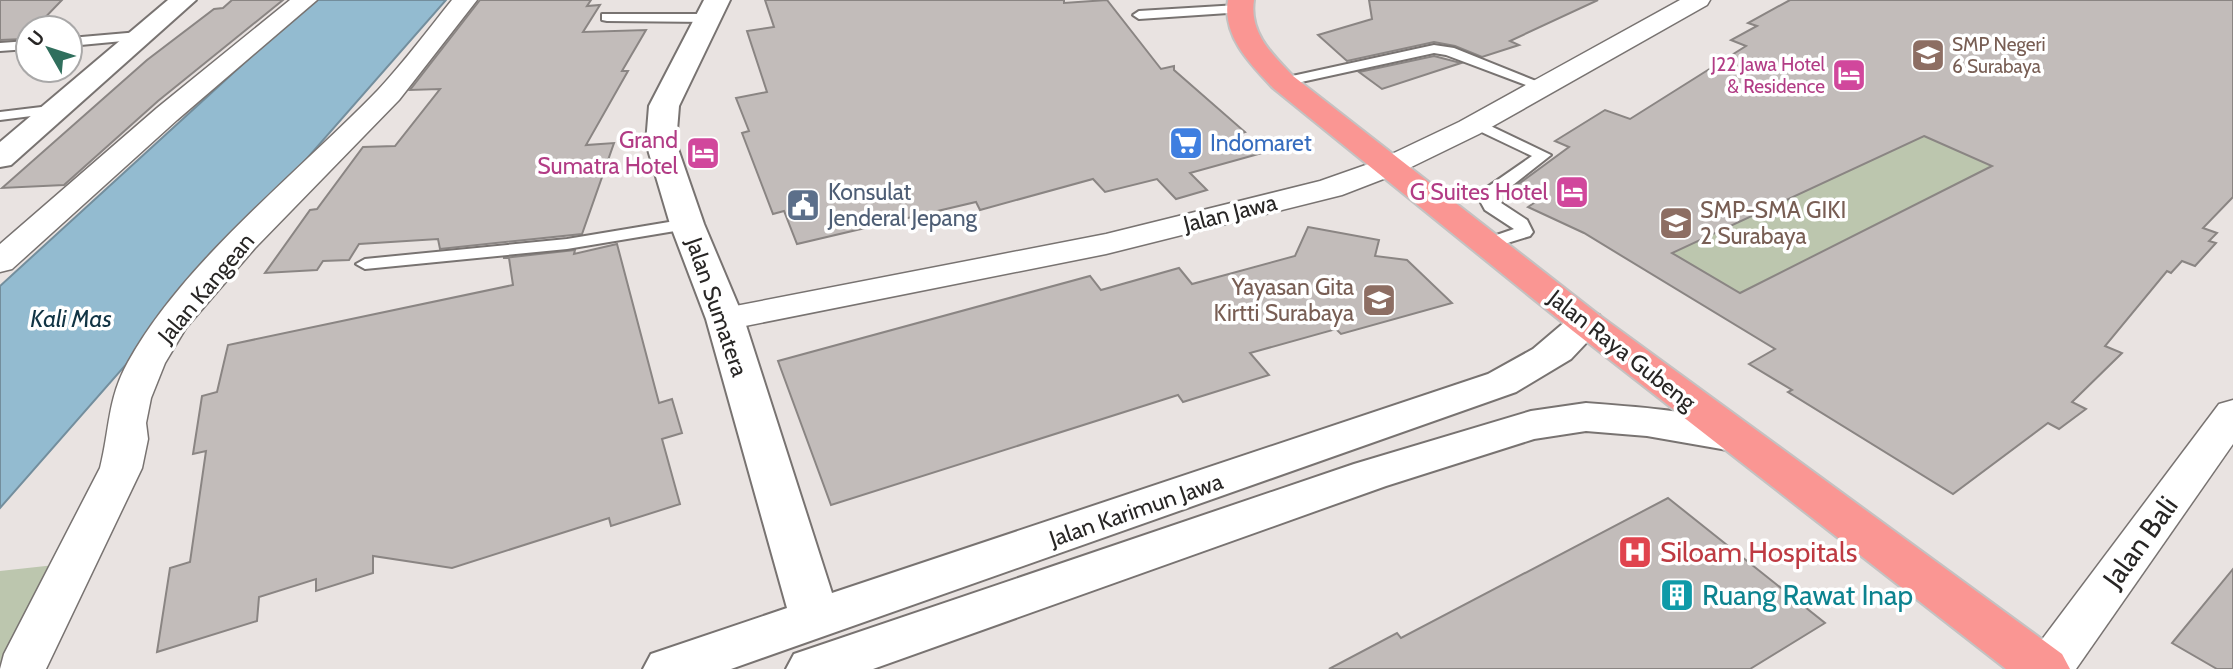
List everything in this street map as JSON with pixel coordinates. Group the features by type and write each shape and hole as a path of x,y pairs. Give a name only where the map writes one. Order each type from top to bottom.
{"highway":[{"name":"Jalan Raya Gubeng","path":"1239,4 1253,50 1283,82 1586,323 2046,669"}],"street":[{"path":"0,158 183,0"},
{"path":"0,262 167,114 305,0"},
{"name":"Jalan Kangean","path":"21,669 121,468 128,439 126,423 131,398 146,363 172,322 243,241 389,94 465,0"},
{"name":"Jalan Jawa","path":"725,319 1106,244 1331,188 1388,167 1476,124 1698,0"},
{"name":"Jalan Sumatera","path":"713,9 664,106 662,143 687,224 725,319 821,656"},
{"name":"Jalan Karimun Jawa","path":"821,656 1338,440 1502,383 1535,368 1564,348 1586,323"},
{"name":"Jalan Bali","path":"2046,669 2233,414"},
{"name":"Jalan Karimun Jawa","path":"669,669 821,656 1370,475 1531,425 1586,417 1647,422 1733,436"},
{"path":"1338,440 1370,475"}],"lane":[{"path":"1139,15 1239,4"},
{"path":"607,17 713,9"},
{"path":"84,42 133,42"},
{"path":"84,51 133,42"},
{"path":"1283,82 1434,49 1449,51 1544,87"},
{"path":"0,116 58,109"},
{"path":"1476,124 1543,155 1492,191 1487,199 1491,206 1521,224 1524,232 1488,244"},
{"path":"365,264 567,244 687,224"}],"green space":[{"path":"1924,136 1992,166 1739,293 1672,253"},
{"path":"64,564 0,665 0,571"}],"water":[{"name":"Kali Mas","path":"313,0 446,0 0,508 0,286"}],"building":[{"path":"0,0 62,0 48,14 14,14 14,39 0,40"},
{"path":"232,0 283,0 158,101 64,185 2,188 147,60 214,9 223,8"},
{"path":"480,0 591,0 587,6 600,5 583,32 646,30 622,71 628,71 586,145 614,143 582,234 440,249 438,239 359,244 349,260 323,261 317,270 265,273 310,210 317,209 363,147 395,146 440,89 410,90"},
{"path":"765,0 1064,0 1064,3 1107,0 1161,69 1174,66 1174,70 1245,132 1239,134 1262,153 1190,173 1207,190 1176,199 1157,179 1105,192 1093,179 980,210 976,202 797,244 784,211 773,214 742,133 749,131 736,98 767,92 747,31 774,27"},
{"path":"1369,0 1598,0 1510,41 1519,45 1482,57 1455,46 1434,42 1347,61 1318,35 1372,19"},
{"path":"1790,0 2233,0 2233,197 2203,228 2217,233 2209,241 2216,243 2195,266 2182,261 2171,273 2167,271 2105,346 2122,353 2072,402 2086,409 2059,429 2048,423 1953,494 1788,392 1792,390 1749,364 1775,349 1584,233 1528,207 1534,203 1509,191 1569,147 1555,141 1605,110 1630,119 1746,46 1731,40 1757,26 1748,23","holes":["1924,136 1992,166 1740,293 1672,253"]},
{"path":"1434,56 1461,63 1382,89 1359,72"},
{"path":"1308,227 1379,240 1375,256 1407,260 1452,303 1341,334 1336,329 1250,353 1269,375 1183,402 1178,395 831,505 778,361 1090,276 1101,290 1179,268 1192,284 1295,256"},
{"path":"617,244 659,403 672,399 682,433 662,439 680,504 611,526 609,518 452,568 373,556 373,573 316,591 316,579 259,597 257,621 157,652 170,568 190,562 206,451 193,454 202,396 217,392 228,345 513,285 509,258 503,258 575,250 574,254"},
{"name":"Siloam Hospitals","path":"1668,498 1825,623 1750,669 1329,669 1397,633 1401,638"},
{"path":"2233,569 2233,669 2217,669 2172,643"}],"place":[{"name":"SMP Negeri 6 Surabaya","path":"1928,55"},
{"name":"J22 Jawa Hotel & Residence","path":"1849,75"},
{"name":"Indomaret","path":"1186,143"},
{"name":"Grand Sumatra Hotel","path":"703,153"},
{"name":"G Suites Hotel","path":"1572,192"},
{"name":"Konsulat Jenderal Jepang","path":"803,205"},
{"name":"SMP-SMA GIKI 2 Surabaya","path":"1676,223"},
{"name":"Yayasan Gita Kirtti Surabaya","path":"1379,300"},
{"name":"Siloam Hospitals","path":"1635,552"},
{"name":"Ruang Rawat Inap","path":"1677,595"}]}
